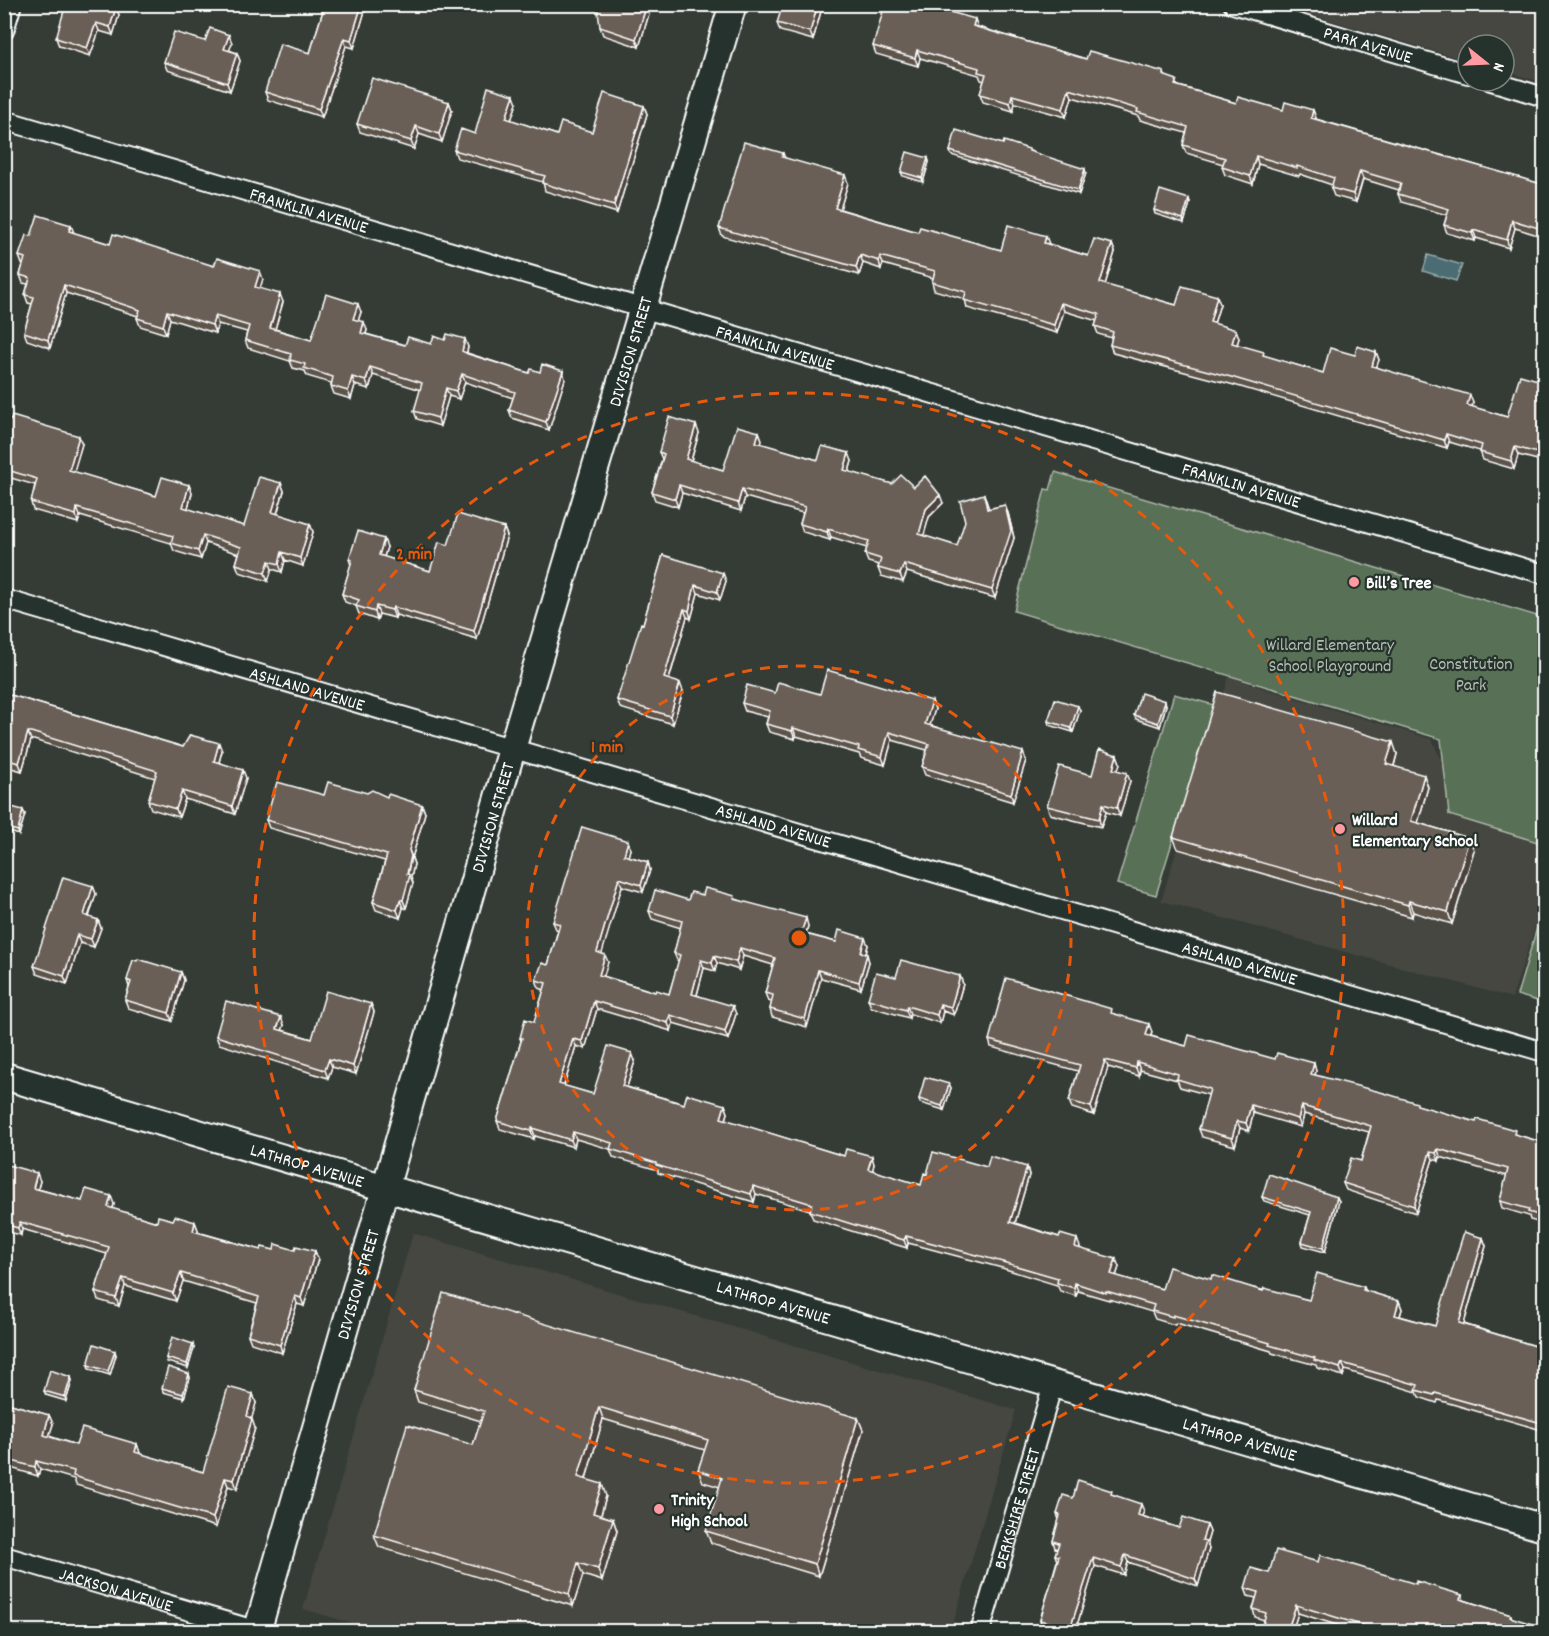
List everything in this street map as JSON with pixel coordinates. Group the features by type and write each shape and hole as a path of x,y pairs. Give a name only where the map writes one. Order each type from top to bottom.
{"street":[{"path":"4,31 12,4"},
{"name":"DIVISION STREET","path":"259,1631 512,749 733,4"},
{"name":"PARK AVENUE","path":"1233,4 1456,70"},
{"path":"1516,88 1545,97"},
{"name":"FRANKLIN AVENUE","path":"4,120 1545,574"},
{"name":"ASHLAND AVENUE","path":"4,599 1545,1052"},
{"name":"LATHROP AVENUE","path":"4,1076 1545,1528"},
{"name":"BERKSHIRE STREET","path":"980,1632 1053,1384"},
{"name":"JACKSON AVENUE","path":"4,1556 259,1631"}],"shaded area":[{"path":"1279,5 1544,5 1544,83 1516,75 1516,33 1456,33 1456,57"},
{"name":"Willard Elementary School","path":"1229,676 1432,739 1446,771 1449,815 1544,844 1544,900 1512,998 1161,901"},
{"name":"Trinity High School","path":"413,1233 1016,1410 951,1631 381,1632 303,1609"}],"green space":[{"name":"Constitution Park","path":"1055,472 1544,618 1544,844 1449,815 1441,739 1014,611 1045,489 1050,490"},
{"path":"1174,694 1214,705 1156,895 1117,884"},
{"path":"1544,904 1544,1003 1517,995"}],"water":[{"path":"1428,255 1462,265 1456,281 1423,271"}],"building":[{"path":"66,4 104,4 116,7 110,27 96,23 87,48 56,38"},
{"path":"325,4 362,4 351,40 344,38 319,109 265,92 280,44 310,53"},
{"path":"597,4 647,4 636,39 600,27"},
{"path":"783,4 818,4 810,32 777,23"},
{"path":"885,4 922,4 975,19 973,26 1086,59 1089,51 1164,72 1163,75 1177,80 1175,85 1236,103 1238,97 1283,110 1285,102 1313,110 1311,118 1545,185 1545,230 1512,220 1507,240 1473,230 1472,233 1444,225 1449,209 1398,194 1401,183 1360,171 1353,194 1331,188 1334,178 1256,156 1250,176 1222,167 1225,158 1183,145 1188,127 1137,112 1138,109 1069,89 1063,109 1012,95 1010,103 980,94 986,74 978,72 979,68 917,50 915,58 873,46"},
{"path":"210,28 229,35 224,49 237,53 227,83 164,62 174,32 205,41"},
{"path":"372,78 449,102 439,134 416,126 411,141 357,124"},
{"path":"488,87 514,95 506,118 557,135 561,122 592,132 604,93 644,106 614,205 542,183 545,176 454,150 461,129 475,134"},
{"path":"956,130 1003,144 1004,141 1085,169 1078,190 950,151"},
{"path":"744,142 783,153 782,157 845,175 835,208 918,232 920,227 1001,250 1008,225 1046,236 1044,243 1088,256 1094,239 1112,244 1100,283 1176,305 1182,286 1217,296 1210,322 1236,330 1232,343 1323,373 1330,348 1355,355 1357,346 1376,352 1372,366 1470,395 1467,405 1507,417 1520,375 1545,382 1545,455 1515,447 1511,461 1480,452 1482,445 1446,434 1444,440 1231,377 1110,345 1113,332 1095,326 1099,314 1061,303 1054,325 964,300 966,292 932,282 935,271 880,256 879,261 860,255 856,267 719,228"},
{"path":"907,152 928,158 922,178 901,172"},
{"path":"1160,190 1189,199 1183,219 1154,210"},
{"path":"38,215 71,225 69,231 110,244 113,234 214,266 217,258 260,271 255,287 280,294 270,328 311,340 326,294 358,304 353,319 364,322 361,333 405,345 408,337 431,344 434,336 445,340 447,334 465,339 462,351 468,354 529,373 531,369 540,372 542,364 563,371 546,422 509,410 515,392 462,374 456,391 446,388 438,418 414,411 422,383 370,367 366,381 352,377 348,391 331,386 333,377 304,368 305,364 290,360 291,354 245,340 249,326 215,316 212,325 167,311 163,326 137,318 140,310 64,285 48,340 24,332 34,297 25,295 30,278 20,275 25,258 19,256 26,235 31,236"},
{"path":"1545,235 1545,254 1539,253"},
{"path":"12,416 79,436 69,470 156,496 162,477 189,485 183,507 244,526 259,477 281,483 272,512 310,524 300,558 282,552 279,564 269,561 265,573 236,564 241,547 203,535 198,551 171,543 173,536 77,508 76,515 31,502 37,479 4,469 4,418 11,420"},
{"path":"669,417 696,425 686,459 723,470 737,426 759,432 756,442 818,460 822,446 849,453 844,470 892,484 901,475 914,487 925,476 940,495 926,509 919,534 957,546 965,521 960,501 984,494 987,509 1005,505 1011,531 992,590 904,564 900,574 878,568 881,559 865,554 869,541 828,529 827,532 800,524 805,507 742,489 738,503 679,485 675,499 652,492 664,454 659,452"},
{"path":"458,514 504,528 474,631 393,607 392,610 376,606 375,612 356,606 359,600 342,594 352,560 349,559 358,531 384,539 379,555 430,571 439,542 448,545"},
{"path":"663,555 723,573 717,592 695,585 689,611 684,609 664,678 680,683 670,716 617,700 641,623 643,624"},
{"path":"827,670 932,701 925,724 1023,752 1011,794 922,767 929,744 889,732 882,757 858,750 859,747 793,728 792,731 766,724 770,711 742,703 747,685 775,693 778,682 820,694"},
{"name":"Willard Elementary School","path":"1217,692 1393,742 1386,764 1424,775 1411,821 1469,838 1448,912 1409,901 1408,905 1173,837"},
{"path":"4,693 183,747 190,735 219,743 214,761 243,770 232,806 182,791 176,809 148,801 157,771 31,732 28,732 19,763 4,759"},
{"path":"1141,693 1165,701 1158,723 1134,715"},
{"path":"1055,699 1078,706 1071,728 1048,721"},
{"path":"1099,749 1117,755 1113,769 1127,773 1117,808 1103,804 1099,819 1047,806 1059,766 1092,775"},
{"path":"277,782 324,795 328,782 367,793 372,790 387,797 388,794 422,805 409,850 411,856 407,874 410,875 403,900 400,900 397,910 373,902 387,855 266,820"},
{"path":"4,805 23,810 18,831 4,827"},
{"path":"582,827 628,841 624,855 648,862 641,885 619,878 597,952 605,955 599,975 669,994 680,955 674,953 682,921 649,911 655,890 688,900 691,892 703,895 705,888 735,896 734,899 806,918 801,933 836,942 839,930 865,938 861,952 867,954 859,982 818,970 805,1019 770,1009 773,995 765,993 775,958 740,948 736,962 714,956 712,963 701,960 692,994 733,1006 725,1032 670,1015 668,1023 594,1001 582,1041 573,1039 559,1084 593,1094 608,1046 632,1053 622,1086 684,1104 687,1094 725,1105 721,1118 844,1156 846,1149 872,1156 868,1169 921,1185 924,1173 927,1174 933,1152 987,1167 990,1156 1027,1167 1010,1222 1059,1237 1060,1234 1077,1239 1075,1247 1116,1259 1111,1274 1162,1289 1169,1267 1211,1279 1212,1275 1263,1291 1264,1288 1309,1300 1317,1273 1364,1287 1363,1290 1399,1301 1395,1315 1435,1326 1464,1232 1483,1238 1459,1323 1539,1347 1545,1328 1545,1424 1435,1393 1434,1395 1416,1390 1418,1385 1342,1363 1340,1368 1314,1360 1315,1358 1269,1345 1270,1343 1152,1311 1154,1305 1106,1291 1106,1293 1075,1283 1074,1288 1057,1283 1058,1278 999,1261 906,1236 904,1240 810,1211 812,1204 753,1186 751,1194 610,1149 612,1143 573,1132 571,1140 532,1128 531,1131 497,1121 522,1038 520,1038 525,1019 534,1022 546,983 536,980 542,963 548,965 560,924 553,922"},
{"path":"63,877 93,886 84,915 98,920 91,939 77,935 64,976 34,966"},
{"path":"138,959 181,972 169,1013 125,1000 131,982 127,980 133,960"},
{"path":"901,960 960,976 951,1007 940,1004 937,1015 907,1006 906,1010 868,999 876,972 896,977"},
{"path":"1006,978 1112,1009 1111,1013 1149,1024 1146,1035 1186,1046 1189,1035 1275,1059 1277,1053 1314,1063 1311,1074 1384,1093 1476,1122 1477,1119 1515,1130 1514,1134 1545,1143 1545,1217 1528,1212 1529,1209 1500,1201 1508,1169 1438,1149 1436,1153 1430,1152 1414,1206 1343,1183 1351,1158 1361,1161 1371,1126 1302,1106 1298,1119 1251,1105 1246,1123 1237,1121 1232,1138 1199,1129 1210,1089 1177,1079 1178,1074 1137,1062 1136,1068 1105,1060 1091,1107 1069,1101 1080,1065 989,1040"},
{"path":"326,991 371,1004 353,1066 329,1059 325,1070 216,1036 226,1001 281,1017 277,1029 312,1039"},
{"path":"925,1077 949,1084 942,1106 919,1099"},
{"path":"4,1164 37,1173 33,1188 82,1201 86,1189 111,1196 108,1207 157,1222 158,1216 173,1220 175,1216 195,1222 193,1231 261,1250 262,1247 274,1250 275,1244 295,1250 296,1246 315,1251 301,1298 295,1296 280,1345 248,1335 259,1297 181,1273 173,1293 123,1278 116,1298 95,1292 109,1247 20,1222 18,1228 4,1224"},
{"path":"1269,1174 1337,1197 1323,1248 1302,1242 1311,1212 1262,1197"},
{"path":"443,1293 858,1418 815,1564 706,1531 722,1478 698,1470 708,1440 599,1407 578,1477 602,1484 593,1513 613,1519 598,1569 578,1563 569,1594 374,1535 407,1425 473,1445 484,1411 414,1390"},
{"path":"172,1337 193,1344 187,1364 166,1358"},
{"path":"94,1344 115,1351 108,1371 88,1365"},
{"path":"168,1367 189,1374 183,1394 162,1388"},
{"path":"50,1370 71,1377 65,1397 44,1391"},
{"path":"228,1387 253,1394 247,1416 252,1419 234,1480 225,1478 213,1518 73,1476 74,1471 36,1461 35,1467 4,1459 4,1402 49,1415 44,1435 76,1445 82,1428 137,1444 135,1452 203,1472"},
{"path":"1078,1480 1112,1491 1111,1494 1141,1504 1138,1515 1179,1528 1183,1517 1207,1525 1202,1540 1206,1541 1195,1579 1125,1555 1121,1567 1093,1558 1070,1629 1040,1620 1059,1556 1055,1555 1059,1543 1053,1541 1060,1515 1057,1514 1063,1495 1073,1498"},
{"path":"1276,1550 1318,1562 1320,1555 1416,1584 1416,1581 1462,1595 1460,1599 1545,1628 1545,1632 1454,1632 1432,1625 1430,1632 1403,1632 1394,1629 1393,1632 1370,1632 1371,1628 1296,1605 1287,1632 1261,1632 1266,1613 1253,1609 1258,1592 1245,1588 1251,1568 1269,1573"},
{"path":"1155,1627 1171,1632 1153,1632"}],"place":[{"name":"Bill’s Tree","path":"1354,582"},
{"name":"Willard Elementary School","path":"1340,829"},
{"name":"Trinity High School","path":"659,1509"}],"park label":[{"name":"Willard Elementary School Playground","path":"1330,654"}]}
